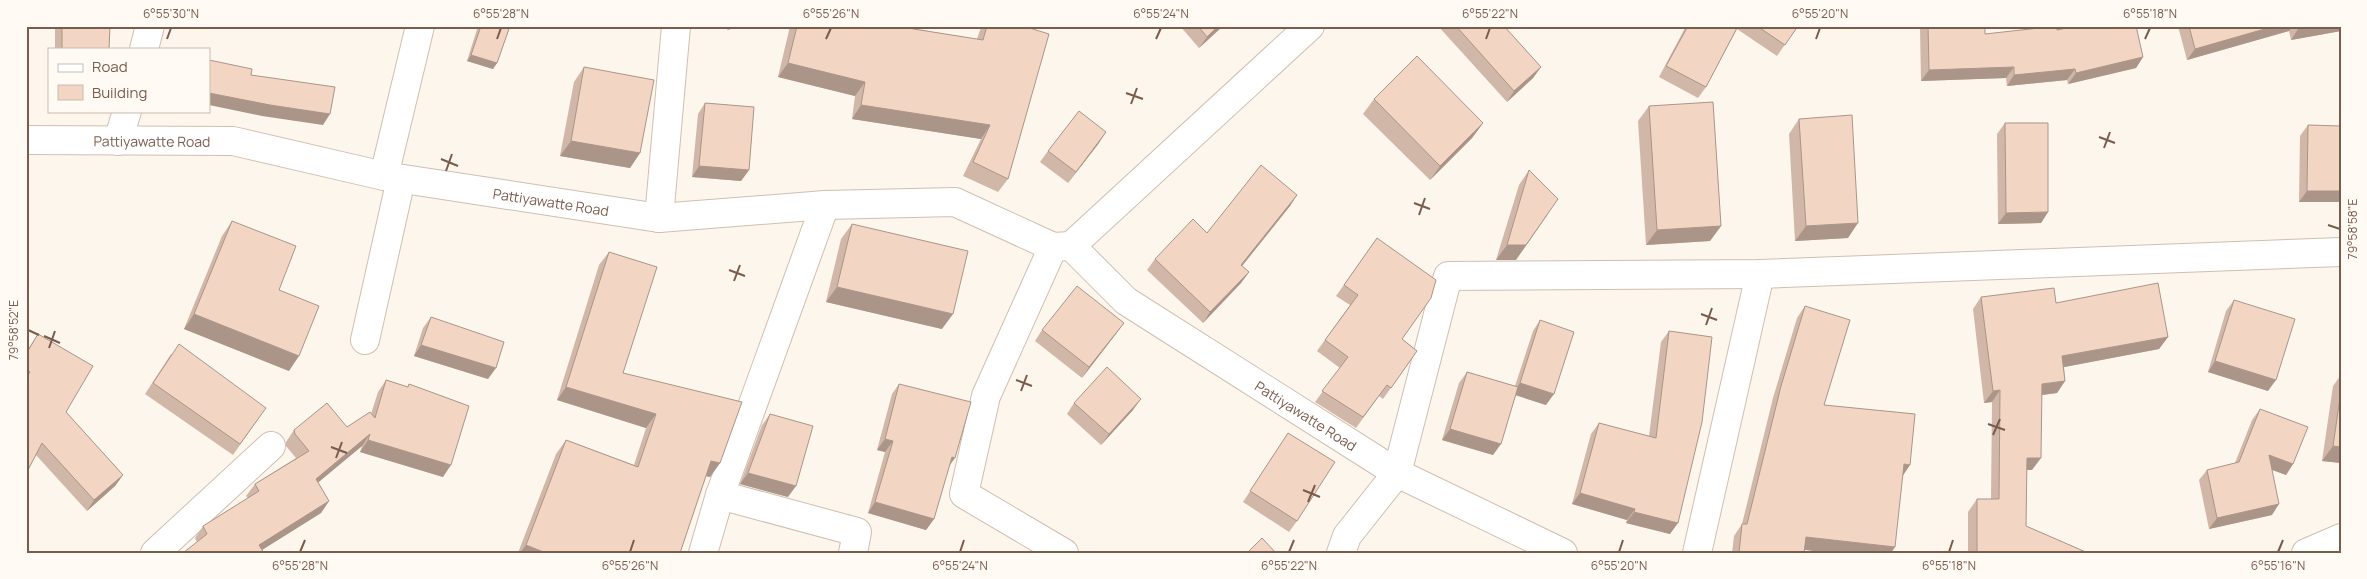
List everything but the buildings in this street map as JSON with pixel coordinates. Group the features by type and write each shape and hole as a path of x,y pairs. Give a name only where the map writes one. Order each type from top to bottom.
{"street":[{"path":"144,48 150,26"},
{"path":"365,340 420,26"},
{"path":"659,218 676,26"},
{"path":"1064,553 964,494 986,396 1062,247 1310,26"},
{"path":"118,142 127,112"},
{"name":"Pattiyawatte Road","path":"26,140 118,142 234,141 392,178 659,218 825,205 955,202 1062,247 1126,301 1397,473 1562,553"},
{"path":"703,553 720,495 825,205"},
{"path":"1341,553 1348,536 1397,473 1448,276 1760,274 2341,252"},
{"path":"1697,553 1760,274"},
{"path":"155,553 272,446"},
{"path":"720,495 857,532 853,553"},
{"path":"2306,553 2341,538"}]}
